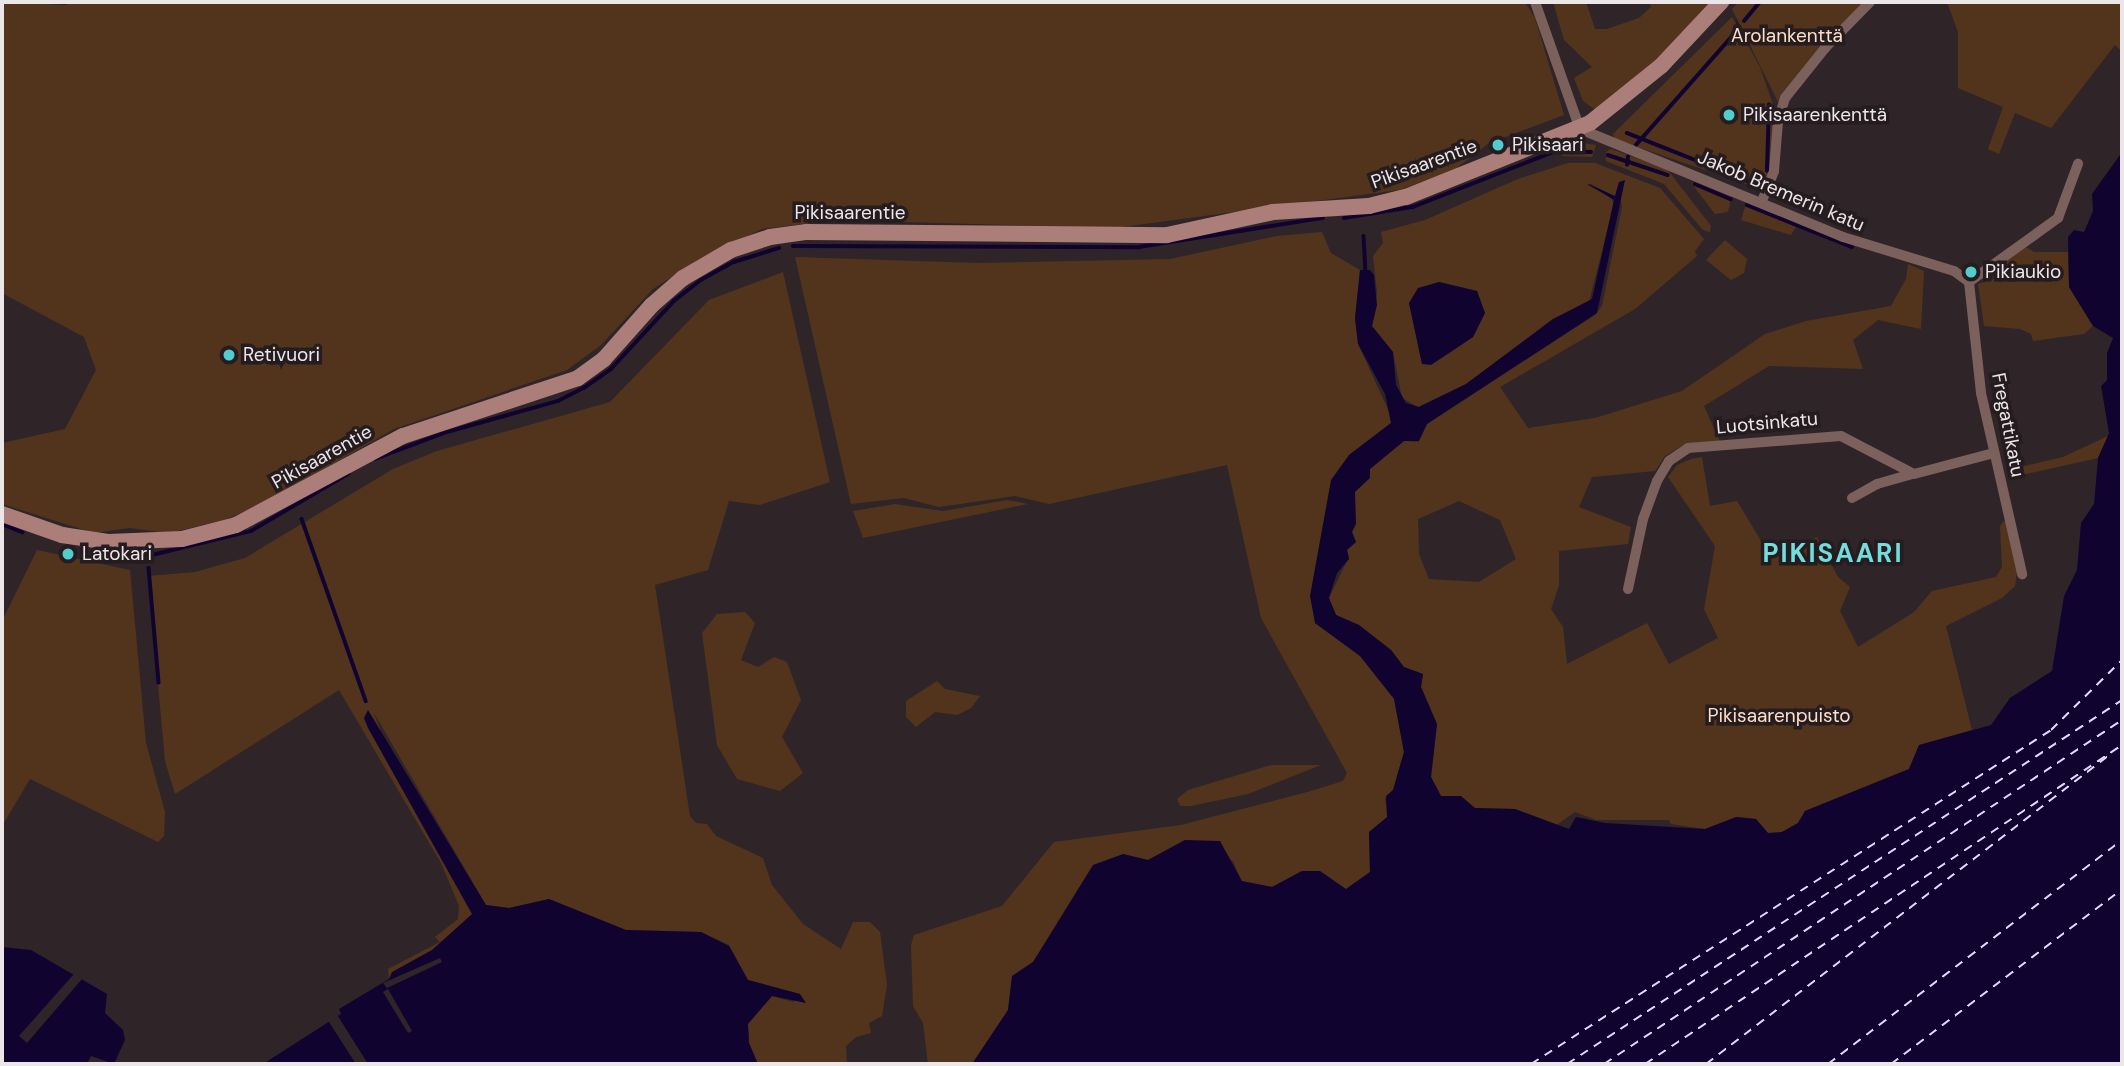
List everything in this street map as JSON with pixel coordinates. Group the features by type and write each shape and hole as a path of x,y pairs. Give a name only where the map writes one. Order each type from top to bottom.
{"street":[{"path":"1535,2 1580,129"},
{"name":"Pikisaarentie","path":"2,514 62,535 109,542 182,539 236,525 403,436 578,378 604,359 652,305 683,278 720,255 770,237 807,232 1056,237 1186,232 1273,212 1369,206 1406,197 1580,129 1661,65 1721,2"},
{"path":"1762,201 1774,171 1778,121 1786,98 1817,57 1870,2"},
{"name":"Jakob Bremerin katu","path":"1580,129 1867,246 1954,271 1969,282"},
{"path":"1969,282 2058,218 2078,164"},
{"name":"Fregattikatu","path":"1969,282 1981,393 2022,574"},
{"name":"Luotsinkatu","path":"1628,589 1643,519 1657,481 1669,461 1688,448 1841,436 1914,474"},
{"path":"1852,498 1884,481 1994,453"}],"green space":[{"path":"2,2 66,5 68,2 1525,2 1535,18 1564,115 1489,143 1454,170 1399,190 1114,228 834,220 762,229 698,260 653,289 601,345 567,370 394,429 263,504 224,520 169,533 129,528 94,533 2,504 2,443 65,429 96,370 84,337 2,293"},
{"path":"1553,2 1586,2 1595,29 1607,29 1639,18 1651,7 1649,2 1714,2 1681,39 1597,111 1583,101 1574,78 1592,67 1564,40"},
{"name":"Arolankenttä","path":"1738,2 1870,2 1781,108 1732,9"},
{"path":"1947,2 2122,2 2122,52 2115,45 2051,128 2015,113 1999,154 1988,149 2003,107 1958,88 1958,32"},
{"path":"1732,17 1760,67 1776,113 1768,179 1758,188 1614,139 1613,134"},
{"path":"1560,145 1596,145 1592,157 1562,156"},
{"path":"1611,149 1667,169 1711,226 1710,232 1703,230 1664,184 1606,161 1606,152"},
{"name":"Pikisaarenpuisto","path":"1568,163 1595,163 1660,188 1704,239 1695,251 1697,256 1635,309 1500,387 1528,428 1595,418 1682,391 1765,334 1806,321 1891,306 1906,279 1908,264 1924,271 1921,329 1878,320 1853,340 1863,369 1769,366 1704,406 1720,442 1682,446 1665,456 1655,471 1592,477 1579,507 1631,527 1628,544 1559,551 1559,585 1551,609 1563,627 1567,664 1647,623 1669,664 1718,638 1704,609 1715,546 1668,477 1677,465 1702,457 1710,506 1737,501 1772,559 1817,537 1838,577 1850,587 1840,611 1858,647 1914,612 1932,591 1996,577 2002,567 2000,526 2006,519 2018,565 2015,586 2002,598 1946,626 1972,730 1919,745 1909,769 1805,811 1798,823 1782,832 1768,833 1756,819 1737,817 1705,829 1671,824 1669,820 1596,820 1575,812 1555,826 1515,809 1475,808 1452,796 1441,796 1431,777 1437,724 1421,687 1423,674 1404,667 1391,650 1359,625 1336,615 1329,598 1349,557 1347,550 1356,542 1352,532 1355,492 1370,469 1404,441 1418,442 1427,424 1595,315 1602,306 1622,207 1618,185 1615,197 1591,184 1587,185 1611,197 1614,204 1589,302 1553,319 1466,384 1418,407 1402,398 1393,352 1372,326 1377,293 1373,256 1383,243 1381,232 1425,220 1518,179","holes":["1439,282 1477,291 1485,313 1473,337 1448,354 1422,364 1409,303","1459,501 1500,520 1516,559 1479,582 1429,579 1419,554 1418,519"]},
{"path":"1695,180 1732,195 1728,212 1715,214 1692,184"},
{"path":"1751,204 1797,225 1791,235 1741,220 1745,207"},
{"path":"1322,232 1331,253 1360,270 1355,318 1358,344 1391,416 1391,423 1349,455 1315,623 1360,656 1394,698 1404,752 1393,790 1385,799 1388,817 1369,832 1370,872 1346,889 1302,871 1272,887 1241,881 1233,861 1185,840 1148,860 1123,854 1033,962 1012,977 1008,1010 972,1064 928,1064 923,1023 913,1006 911,945 914,935 1002,906 1054,842 1181,825 1343,781 1347,773 1261,618 1227,465 1049,504 1015,496 939,507 904,498 851,504 795,257 978,263 1170,259 1277,236"},
{"path":"1725,240 1747,259 1744,273 1731,280 1706,260"},
{"path":"2026,247 2034,252 2068,252 2069,287 2093,326 2084,334 2033,341 2031,334 2020,329 1984,326 1978,284 2000,277 2003,263"},
{"path":"783,272 830,482 760,505 729,501 708,570 655,585 690,816 696,823 707,824 716,836 763,858 772,885 803,924 841,949 853,922 870,922 880,932 887,985 882,1016 869,1023 871,1033 856,1037 846,1046 847,1064 758,1064 749,1043 748,1024 772,996 793,1002 800,994 748,980 729,945 701,932 626,930 549,899 509,908 486,905 374,713 395,768 475,912 454,938 389,979 388,969 440,942 435,937 458,919 459,906 441,863 339,690 175,794 165,761 148,576 195,572 245,558 393,469 437,451 610,402 709,300"},
{"path":"2108,436 2098,458 2013,477 2012,469 2063,457"},
{"path":"1008,500 1028,504 863,538 853,511 895,504 943,511"},
{"path":"37,550 130,570 146,743 165,812 164,836 158,842 30,779 2,826 2,621"},
{"path":"745,612 755,623 741,660 758,667 774,657 787,662 801,700 782,737 803,773 780,791 737,779 717,745 702,633 717,614"},
{"path":"937,681 945,689 980,696 971,708 957,715 935,712 916,727 906,717 906,701"},
{"path":"1271,765 1321,765 1248,794 1191,806 1180,806 1177,799 1188,790"}],"shaded area":[{"path":"2122,152 2122,1064 972,1064 1008,1010 1012,976 1033,962 1093,865 1123,854 1148,860 1185,840 1220,841 1242,881 1272,887 1302,871 1320,871 1346,889 1370,872 1369,832 1387,817 1386,796 1393,790 1404,752 1394,699 1360,656 1315,623 1310,596 1331,480 1349,455 1391,423 1385,394 1358,344 1355,318 1360,270 1370,270 1374,275 1377,305 1372,326 1393,352 1396,385 1406,403 1419,407 1466,384 1553,319 1592,299 1614,200 1586,183 1615,196 1619,182 1625,180 1597,313 1427,424 1419,441 1404,441 1370,469 1370,478 1355,492 1356,524 1352,532 1356,542 1347,550 1349,559 1337,573 1329,598 1336,615 1359,625 1391,650 1404,667 1423,674 1421,687 1437,724 1431,777 1441,796 1461,796 1475,808 1515,809 1569,829 1576,817 1605,823 1705,829 1736,817 1756,819 1768,833 1782,832 1798,823 1805,811 1909,769 1919,745 1991,725 2010,698 2052,671 2064,596 2077,570 2081,523 2094,504 2098,458 2109,433 2101,386 2107,380 2107,353 2113,338 2093,326 2069,287 2068,237 2074,230 2084,232 2093,211 2092,194"},
{"path":"1439,282 1477,291 1485,313 1473,337 1431,365 1422,364 1409,303 1418,288"},
{"path":"368,710 486,905 509,908 549,899 626,930 701,932 729,946 748,980 800,994 806,1003 772,996 748,1024 749,1043 758,1064 263,1064 341,1014 339,1009 389,979 392,972 432,950 472,914 368,728 364,718"},
{"path":"2,947 31,950 107,994 105,1013 123,1030 125,1040 114,1064 91,1056 87,1064 2,1064"}],"pier":[{"path":"440,958 442,962 387,988 383,983"},
{"path":"74,974 82,979 27,1043 19,1036"},
{"path":"388,989 412,1031 408,1033 383,992"},
{"path":"336,1013 368,1064 356,1064 327,1019"}],"waterway":[{"path":"1744,21 1760,2"},
{"path":"1636,145 1737,31"},
{"path":"1767,171 1769,105"},
{"path":"1627,133 1751,182 1761,179"},
{"path":"1563,151 1591,152"},
{"path":"1344,218 1413,207 1553,152"},
{"path":"1608,155 1668,175"},
{"path":"1627,165 1628,157"},
{"path":"1695,184 1731,199"},
{"path":"1747,205 1852,247"},
{"path":"793,246 1139,247 1323,218"},
{"path":"1364,236 1366,269"},
{"path":"375,459 447,432 558,401 584,388 611,369 674,301 701,280 734,262 779,248"},
{"path":"152,555 251,531 348,474"},
{"path":"302,519 366,701"},
{"path":"2,524 22,532"},
{"path":"149,568 159,683"}],"ferry route":[{"path":"1531,1064 2051,730 2122,660"},
{"path":"1567,1064 2122,700"},
{"path":"1604,1064 2122,720"},
{"path":"1645,1064 2122,745"},
{"path":"1706,1064 2108,756"},
{"path":"1828,1064 2122,840"},
{"path":"1891,1064 2122,889"}],"place":[{"name":"Pikisaarenkenttä","path":"1729,115"},
{"name":"Pikisaari","path":"1498,145"},
{"name":"Pikiaukio","path":"1971,272"},
{"name":"Retivuori","path":"229,355"},
{"name":"Latokari","path":"68,554"}],"district":[{"name":"PIKISAARI","path":"1833,554"}]}
